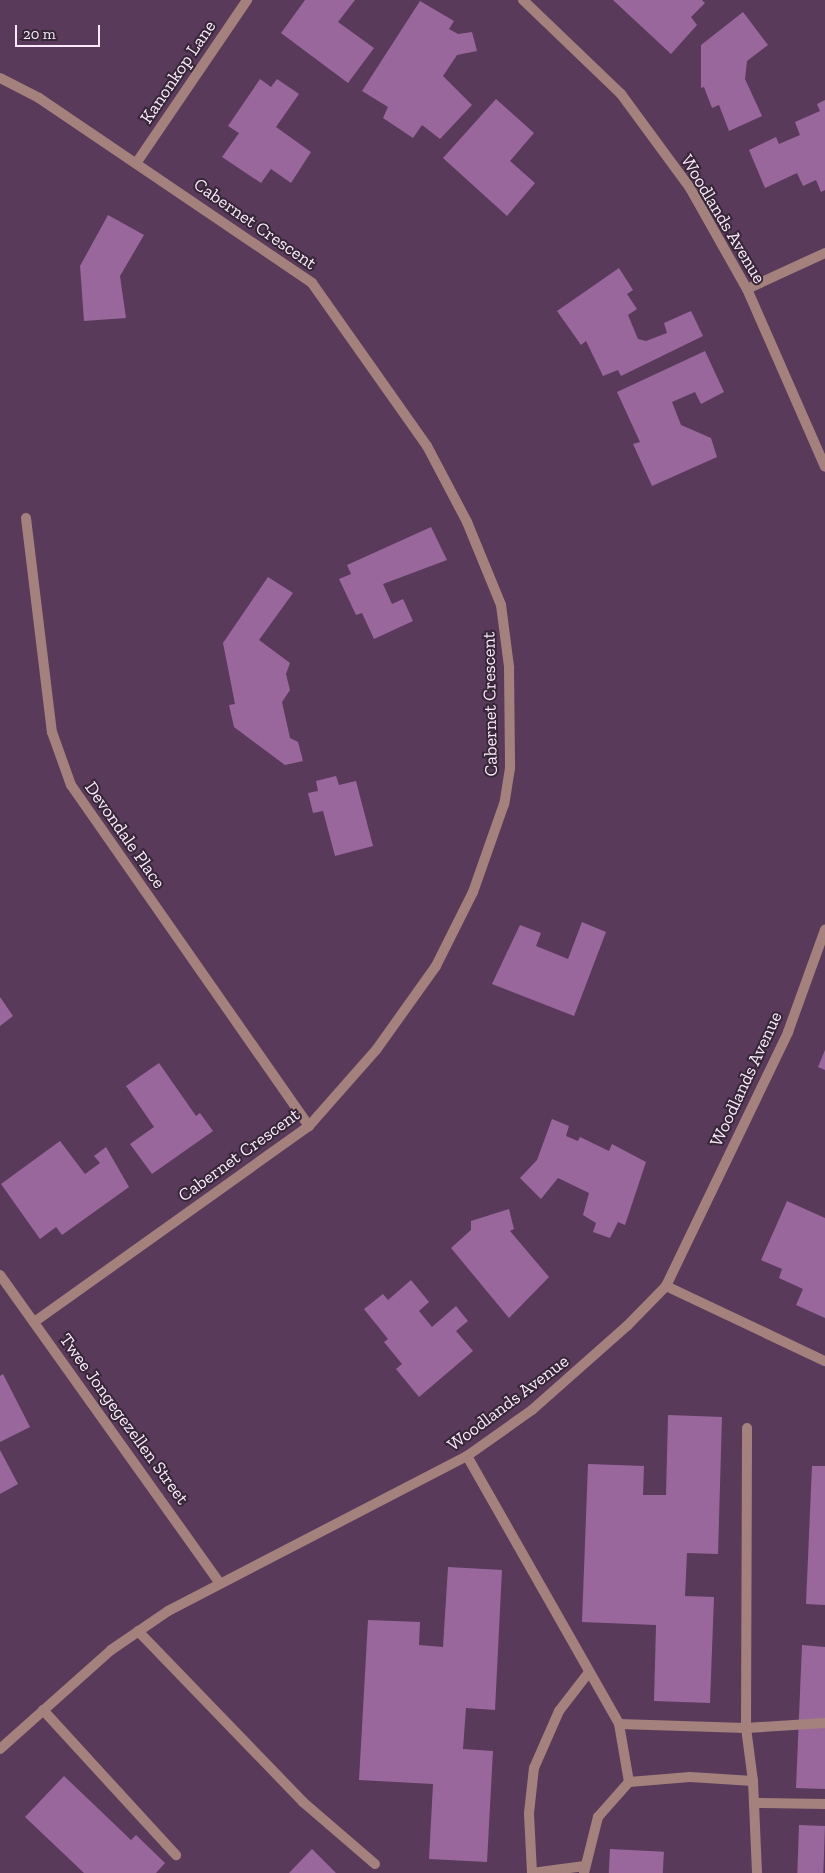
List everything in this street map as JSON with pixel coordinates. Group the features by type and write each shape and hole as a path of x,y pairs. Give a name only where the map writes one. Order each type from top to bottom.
{"street":[{"name":"Kanonkop Lane","path":"137,162 247,0"},
{"name":"Woodlands Avenue","path":"523,0 621,94 690,188 747,289 825,467"},
{"name":"Cabernet Crescent","path":"0,78 39,98 137,162 312,283 329,303 427,446 467,522 501,605 507,633 510,768 504,804 473,892 436,966 376,1050 309,1126 34,1322"},
{"path":"747,289 825,253"},
{"name":"Devondale Place","path":"26,518 52,732 71,785 309,1126"},
{"name":"Woodlands Avenue","path":"0,1749 43,1710 138,1631 220,1583 467,1456 588,1363 666,1286 788,1032 825,930"},
{"name":"Twee Jongegezellen Street","path":"0,1275 220,1583"},
{"path":"666,1286 825,1361"},
{"path":"747,1428 746,1728 756,1803 757,1873"},
{"path":"467,1456 619,1724 629,1782"},
{"path":"138,1631 303,1802 375,1864"},
{"path":"588,1672 551,1726 534,1768 529,1813 532,1873 585,1870 598,1817 629,1782 690,1777 753,1781"},
{"path":"43,1710 176,1855"},
{"path":"619,1724 746,1728 825,1723"},
{"path":"756,1803 825,1804"}],"building":[{"path":"305,0 355,0 338,22 374,48 348,83 281,33"},
{"path":"613,0 702,0 705,3 691,17 697,25 671,54"},
{"path":"420,1 454,21 449,29 458,34 472,32 477,51 457,55 443,76 472,105 440,139 422,125 413,138 383,118 388,107 362,91"},
{"path":"743,12 768,45 747,61 745,79 762,116 729,131 719,105 712,108 704,87 701,88 701,45"},
{"path":"260,79 271,87 277,79 299,94 276,127 311,152 291,183 271,169 261,183 222,157 239,133 228,126"},
{"path":"496,99 534,133 510,161 535,183 507,216 443,158"},
{"path":"825,100 825,190 821,192 816,180 803,186 797,173 765,188 749,150 776,137 779,144 800,135 795,122 820,111 817,104"},
{"path":"108,215 144,235 120,276 126,318 84,321 80,266"},
{"path":"619,268 633,290 627,294 637,309 628,315 638,339 646,341 667,333 664,323 691,311 703,336 621,376 618,370 603,376 586,341 581,345 557,311"},
{"path":"705,351 724,392 701,404 695,392 672,402 681,425 711,438 717,457 652,486 633,444 640,442 617,392"},
{"path":"431,527 447,560 383,584 392,604 403,599 413,621 374,639 362,613 356,615 339,579 351,574 347,565"},
{"path":"268,577 293,593 259,640 290,663 286,674 290,690 282,702 290,738 298,742 303,761 285,765 234,727 229,705 235,704 223,643"},
{"path":"336,776 339,785 356,781 373,846 335,856 323,811 313,813 308,793 318,791 316,781"},
{"path":"582,922 606,932 574,1016 492,984 520,925 541,933 536,946 568,959"},
{"path":"0,997 13,1016 0,1026"},
{"path":"825,1050 825,1070 818,1067"},
{"path":"159,1063 196,1116 200,1113 213,1131 152,1174 130,1144 154,1127 126,1086"},
{"path":"552,1119 569,1126 566,1136 578,1141 580,1137 609,1151 612,1144 646,1162 625,1225 618,1222 610,1238 593,1232 596,1223 583,1215 589,1193 558,1178 541,1199 520,1178 537,1160"},
{"path":"60,1141 85,1174 100,1163 94,1156 106,1147 129,1187 62,1235 56,1227 40,1239 1,1184"},
{"path":"787,1201 825,1218 825,1318 796,1305 803,1289 779,1278 782,1269 761,1260"},
{"path":"509,1209 514,1229 510,1231 549,1277 509,1318 451,1248 471,1230 471,1221"},
{"path":"411,1280 429,1302 419,1311 432,1327 456,1306 468,1321 456,1331 473,1351 419,1397 396,1369 402,1364 384,1342 388,1339 364,1309 383,1294 388,1300"},
{"path":"3,1374 30,1427 0,1442 0,1376"},
{"path":"668,1415 722,1417 718,1554 687,1553 685,1596 714,1597 710,1703 654,1701 656,1625 582,1622 588,1464 644,1466 643,1495 666,1495"},
{"path":"0,1450 18,1484 0,1494"},
{"path":"812,1466 825,1466 825,1605 806,1604"},
{"path":"448,1567 502,1570 495,1710 466,1708 463,1749 493,1751 487,1862 429,1859 433,1784 359,1780 368,1620 420,1622 419,1645 443,1647"},
{"path":"802,1645 825,1647 825,1789 796,1788"},
{"path":"64,1776 131,1840 136,1835 165,1863 156,1873 84,1873 25,1817"},
{"path":"799,1825 825,1826 823,1873 797,1873"},
{"path":"312,1849 336,1873 289,1873"},
{"path":"610,1849 664,1852 663,1873 609,1873"}]}
